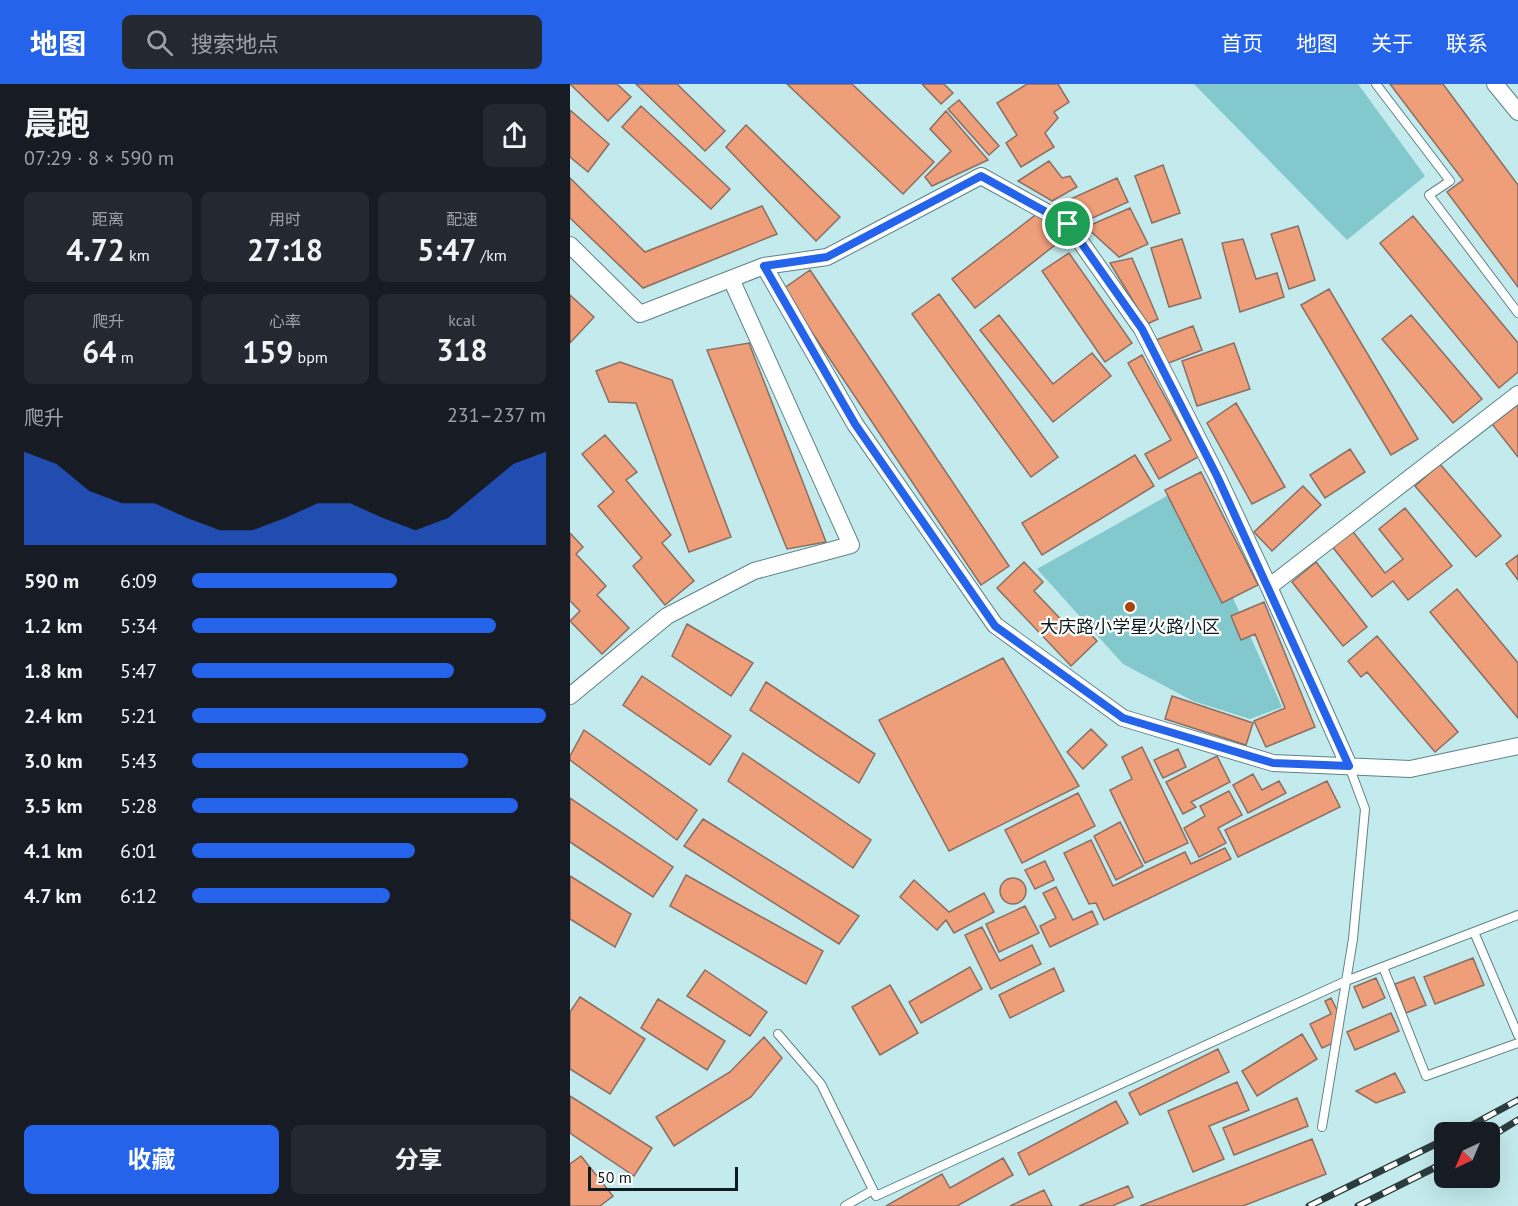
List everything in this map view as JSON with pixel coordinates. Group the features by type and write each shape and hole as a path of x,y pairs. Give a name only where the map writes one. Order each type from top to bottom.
{"street":[{"path":"1495,84 1518,112"},
{"path":"570,245 640,314 764,266 827,257 981,176 1068,224 1142,329 1217,476 1349,766"},
{"path":"764,266 855,424 995,626 1123,718 1273,763 1410,770 1518,746"},
{"path":"570,696 667,616 754,571 851,545 731,279"},
{"path":"1269,587 1518,394"}],"lane":[{"path":"1376,84 1449,181 1429,195 1518,313"},
{"path":"1322,1127 1353,939 1365,809 1349,766"},
{"path":"778,1034 821,1084 876,1196 1346,981 1518,915"},
{"path":"1474,932 1518,1035"},
{"path":"1383,967 1425,1076 1518,1043"},
{"path":"845,1206 873,1190"}],"shaded area":[{"path":"1194,84 1358,84 1425,176 1347,240"},
{"path":"1183,487 1282,707 1250,719 1193,701 1123,664 1037,569"}],"building":[{"path":"570,84 617,84 631,97 608,121"},
{"path":"636,84 677,84 725,131 705,151"},
{"path":"787,84 852,84 934,162 903,194"},
{"path":"922,84 944,84 953,93 941,104"},
{"path":"1027,84 1058,84 1069,102 1054,112 1058,118 1045,133 1054,147 1021,167 1006,143 1017,135 997,103"},
{"path":"1390,84 1443,84 1518,185 1518,287 1447,192 1463,180"},
{"path":"959,100 999,146 989,155 948,109"},
{"path":"641,106 730,189 711,209 622,127"},
{"path":"570,110 609,144 588,172 570,157"},
{"path":"946,111 988,160 932,186 925,177 951,151 930,129"},
{"path":"746,125 840,217 816,241 726,147"},
{"path":"1049,161 1062,178 1070,176 1077,187 1052,201 1018,181"},
{"path":"1163,165 1180,213 1152,223 1135,176"},
{"path":"570,178 645,252 762,206 777,234 643,288 570,218"},
{"path":"1117,178 1128,202 1077,225 1066,201"},
{"path":"1130,208 1148,244 1119,257 1086,227"},
{"path":"1038,213 1060,241 975,308 952,279"},
{"path":"1413,216 1518,343 1518,372 1499,388 1380,243"},
{"path":"1298,226 1315,280 1289,289 1271,234"},
{"path":"1182,239 1201,298 1169,307 1151,248"},
{"path":"1243,239 1256,279 1277,273 1284,297 1240,312 1222,243"},
{"path":"1069,253 1132,343 1105,362 1042,271"},
{"path":"1132,258 1158,319 1147,324 1110,263"},
{"path":"810,270 1009,566 981,585 783,289"},
{"path":"1329,289 1418,439 1391,455 1301,305"},
{"path":"939,294 1058,457 1031,477 912,314"},
{"path":"570,295 594,317 570,343"},
{"path":"999,315 1053,384 1092,353 1111,376 1053,422 980,330"},
{"path":"1411,315 1482,399 1453,423 1382,339"},
{"path":"1193,326 1202,350 1166,364 1156,340"},
{"path":"749,343 826,542 787,549 707,350"},
{"path":"1234,343 1250,389 1197,406 1182,361"},
{"path":"1142,355 1198,457 1159,479 1145,454 1171,440 1128,363"},
{"path":"620,362 672,380 731,537 689,552 636,403 609,402 596,371"},
{"path":"1236,403 1285,487 1252,504 1207,423"},
{"path":"1518,404 1518,457 1492,424"},
{"path":"605,435 637,472 626,480 671,535 662,543 694,581 665,605 633,566 642,558 598,506 614,492 582,454"},
{"path":"1350,449 1365,472 1325,498 1310,475"},
{"path":"1135,455 1154,486 1042,555 1022,523"},
{"path":"1440,464 1501,536 1476,557 1415,486"},
{"path":"1201,472 1258,585 1222,603 1165,490"},
{"path":"1303,486 1321,505 1272,551 1254,532"},
{"path":"1405,508 1452,566 1408,600 1393,581 1372,597 1331,545 1351,529 1385,573 1403,559 1379,529"},
{"path":"570,533 583,547 576,554 606,586 597,595 629,628 602,654 570,621 580,611 570,601"},
{"path":"1518,555 1518,580 1506,564"},
{"path":"1024,562 1043,582 1034,591 1071,630 1079,622 1097,641 1071,666 997,588"},
{"path":"1316,562 1367,627 1343,646 1292,582"},
{"path":"1457,589 1518,663 1518,718 1430,612"},
{"path":"1264,602 1315,727 1266,747 1254,721 1285,708 1255,634 1241,640 1231,616"},
{"path":"687,624 753,663 731,696 672,656"},
{"path":"1377,636 1458,732 1435,752 1367,672 1361,677 1348,661"},
{"path":"1003,658 1079,786 949,851 879,720"},
{"path":"642,676 731,736 710,765 623,705"},
{"path":"766,682 875,754 859,783 750,710"},
{"path":"1172,696 1253,723 1246,745 1165,719"},
{"path":"1091,729 1107,745 1083,769 1067,752"},
{"path":"584,730 697,810 677,840 570,760"},
{"path":"1142,747 1188,843 1145,863 1110,790 1132,779 1122,757"},
{"path":"1178,749 1186,767 1163,778 1154,760"},
{"path":"743,753 871,840 853,868 728,781"},
{"path":"1217,756 1230,782 1191,802 1196,807 1183,814 1166,782"},
{"path":"1253,774 1262,790 1279,781 1286,793 1248,813 1233,785"},
{"path":"1327,781 1340,807 1238,857 1225,830"},
{"path":"1229,791 1242,815 1218,828 1226,843 1199,857 1184,828 1205,816 1200,806"},
{"path":"1078,793 1095,826 1022,863 1005,830"},
{"path":"570,798 673,867 653,897 570,842"},
{"path":"703,819 859,916 839,944 684,846"},
{"path":"1120,822 1143,866 1116,880 1094,836"},
{"path":"1091,840 1113,886 1185,852 1191,864 1225,848 1231,859 1104,920 1096,903 1089,904 1064,853"},
{"path":"1045,861 1054,880 1035,889 1025,870"},
{"path":"686,875 823,951 806,984 670,906"},
{"path":"570,876 631,914 615,947 570,919"},
{"path":"1013,878 1022,882 1026,891 1022,900 1013,904 1004,900 1000,891 1004,882"},
{"path":"914,880 949,912 984,893 994,912 954,933 946,920 937,930 900,897"},
{"path":"1056,887 1073,920 1092,911 1098,924 1050,947 1040,926 1056,918 1043,893"},
{"path":"1025,906 1039,933 999,952 986,924"},
{"path":"982,927 1000,961 1032,945 1041,964 991,989 965,935"},
{"path":"1473,958 1484,985 1435,1004 1424,977"},
{"path":"970,967 982,989 921,1023 909,1002"},
{"path":"1054,968 1064,991 1010,1018 999,995"},
{"path":"705,970 767,1012 750,1036 687,996"},
{"path":"1414,977 1426,1005 1406,1013 1395,984"},
{"path":"1376,978 1385,998 1363,1008 1354,987"},
{"path":"890,985 918,1033 880,1055 852,1007"},
{"path":"580,997 645,1039 610,1094 570,1069 570,1012"},
{"path":"1331,998 1338,1012 1333,1043 1322,1048 1310,1024 1331,1014 1325,1001"},
{"path":"658,999 725,1041 707,1070 641,1028"},
{"path":"1391,1013 1399,1031 1355,1050 1347,1032"},
{"path":"1302,1034 1317,1059 1257,1096 1242,1071"},
{"path":"764,1037 782,1058 751,1097 674,1146 656,1117 730,1072"},
{"path":"1218,1049 1229,1072 1140,1115 1129,1093"},
{"path":"1395,1073 1405,1092 1376,1103 1356,1091"},
{"path":"1237,1082 1249,1110 1209,1126 1224,1159 1193,1172 1168,1111"},
{"path":"570,1096 652,1148 634,1176 570,1133"},
{"path":"1297,1098 1308,1126 1234,1155 1223,1128"},
{"path":"1116,1101 1128,1123 1029,1175 1018,1153"},
{"path":"1312,1139 1326,1174 1243,1206 1140,1206"},
{"path":"581,1156 613,1196 600,1206 570,1206 570,1164"},
{"path":"1003,1158 1013,1175 957,1206 886,1206 942,1174 950,1188"},
{"path":"1128,1186 1133,1197 1112,1206 1079,1206"},
{"path":"1044,1190 1052,1206 1010,1206"}],"railway":[{"path":"1477,1122 1518,1100"},
{"path":"1500,1131 1518,1120"},
{"path":"1309,1206 1434,1145"},
{"path":"1358,1206 1434,1168"}],"place":[{"name":"大庆路小学星火路小区","path":"1130,607"}],"route":[{"path":"981,176 1068,224 1142,329 1217,476 1349,766 1273,763 1123,718 995,626 855,424 764,266 827,257 981,176"}]}
